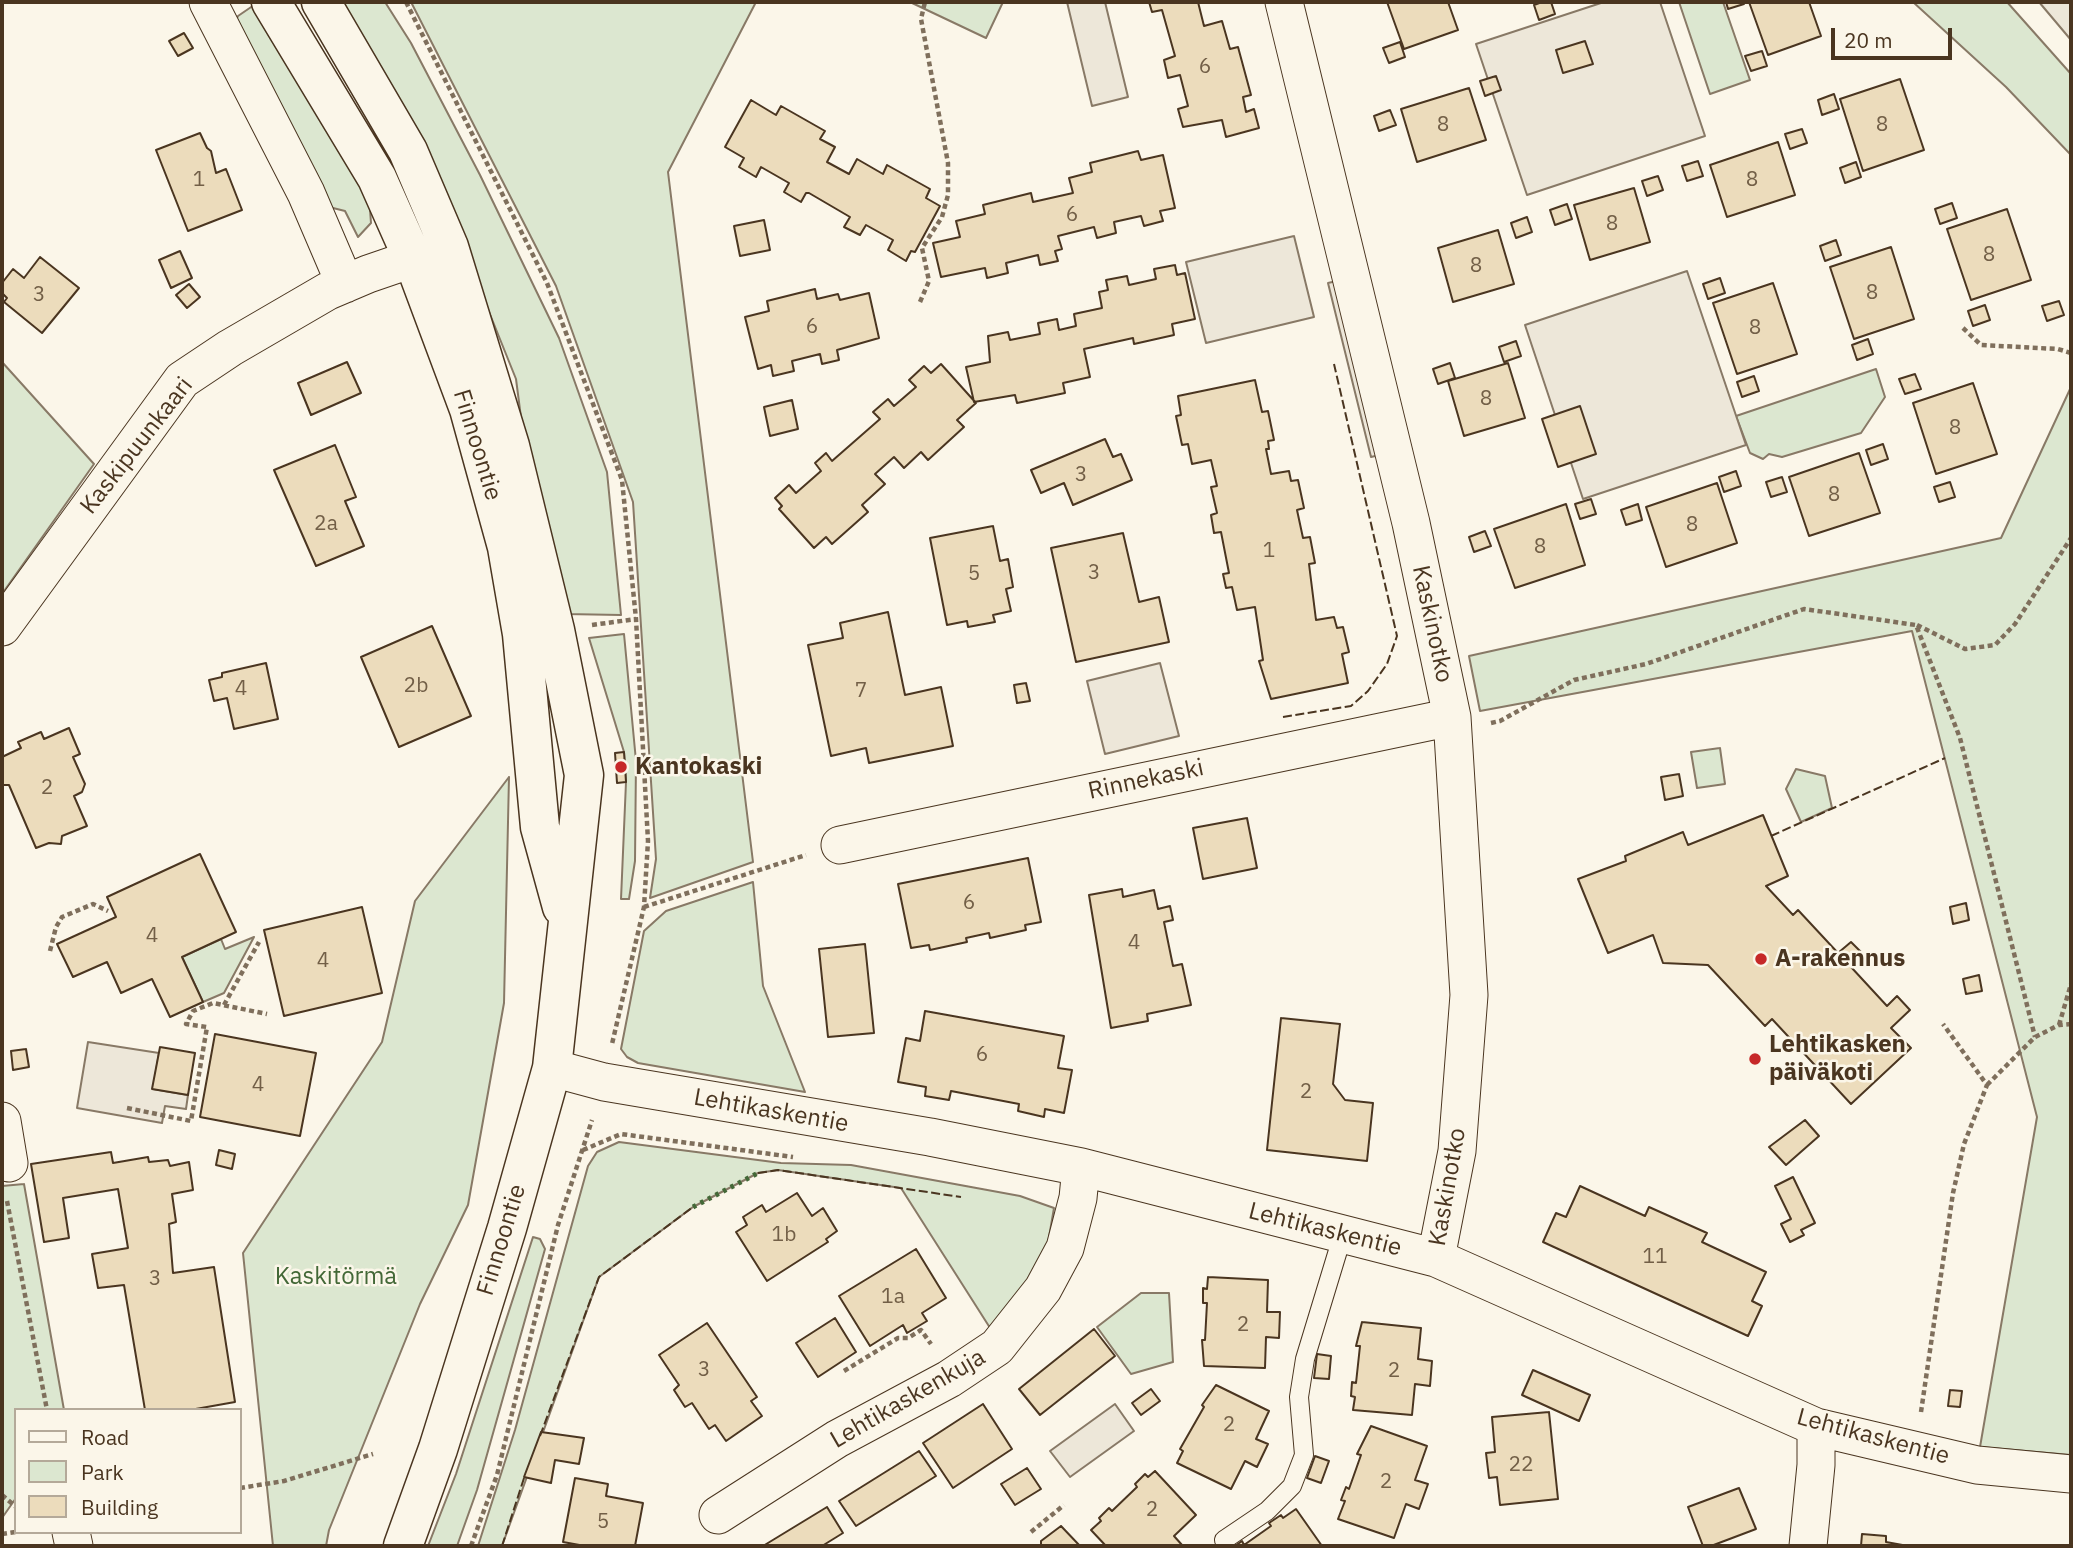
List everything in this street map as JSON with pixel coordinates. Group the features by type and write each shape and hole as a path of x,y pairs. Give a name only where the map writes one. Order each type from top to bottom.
{"main road":[{"name":"Finnoontie","path":"271,2 377,178 412,259 469,409 507,547 522,634 540,827 567,926"},
{"name":"Finnoontie","path":"321,2 408,151 449,247 510,446 555,630 584,775 552,1069 446,1423 403,1546"}],"street":[{"path":"208,2 302,183 345,284"},
{"name":"Kaskinotko","path":"1284,2 1411,523 1452,717 1469,995 1457,1151 1436,1258"},
{"name":"Kaskipuunkaari","path":"2,627 182,380 230,348 345,284 449,247"},
{"name":"Rinnekaski","path":"840,845 1452,717"},
{"name":"Lehtikaskentie","path":"552,1069 604,1082 930,1137 1081,1167 1436,1258 1816,1427 1977,1465 2071,1475"},
{"path":"2,1121 9,1163"},
{"name":"Lehtikaskenkuja","path":"718,1515 837,1439 952,1377 997,1347 1043,1289 1065,1248 1078,1198 1081,1167"},
{"path":"1808,1546 1816,1465 1816,1427"}],"lane":[{"path":"1224,1540 1266,1511 1292,1486 1304,1455 1299,1397 1305,1359 1343,1234"}],"path":[{"path":"920,302 929,281 922,248 942,217 948,195 948,163 921,19 925,2"},
{"path":"1963,328 1981,345 2058,349 2071,353"},
{"path":"1488,723 1500,721 1574,680 1646,664 1804,609 1916,625 1965,649 1995,645 2015,624 2071,538"},
{"path":"1916,625 1960,738 2035,1037"},
{"path":"644,907 840,845"},
{"path":"50,951 56,927 62,917 93,904 108,911"},
{"path":"224,1005 259,942"},
{"path":"2059,1025 2071,984"},
{"path":"127,1108 191,1121 207,1027 187,1024 193,1011 213,1003 267,1014"},
{"path":"1942,1024 1987,1085"},
{"path":"1916,1451 1953,1193 1964,1144 1987,1085 2035,1037 2059,1025 2071,1024"},
{"path":"9,1163 4,1207 47,1408"},
{"path":"844,1371 898,1338 908,1339 921,1330 952,1377"},
{"path":"242,1488 284,1481 373,1454"},
{"path":"1031,1532 1064,1505"}],"green space":[{"path":"338,2 385,2 411,43 480,175 559,338 607,472 621,615 565,614 533,510 516,379 434,175"},
{"path":"411,2 756,2 668,172 753,862 650,898 656,859 633,502 556,286"},
{"path":"910,2 1003,2 986,38"},
{"path":"1679,2 1723,2 1750,80 1710,94"},
{"path":"1913,2 2007,2 2071,74 2071,155 2006,87"},
{"path":"257,3 369,196 371,223 358,237 345,211 321,205 234,24 238,16"},
{"path":"2,362 94,464 2,594"},
{"path":"1876,369 1885,397 1861,433 1782,457 1769,454 1763,459 1750,453 1736,416"},
{"path":"2071,387 2071,1455 1980,1447 2037,1117 1912,631 1480,711 1469,656 2001,538"},
{"path":"624,634 636,761 635,861 629,899 621,899 626,782 624,752 589,638"},
{"path":"1720,748 1725,784 1697,788 1691,752"},
{"path":"1796,769 1825,776 1832,808 1801,822 1786,789"},
{"name":"Kaskitörmä","path":"509,777 504,1003 468,1205 420,1304 329,1530 326,1546 273,1546 243,1253 382,1042 415,901"},
{"path":"753,882 763,986 805,1092 638,1063 627,1057 621,1049 644,931 666,911"},
{"path":"254,937 224,993 203,1002 182,957 221,939 225,949"},
{"path":"619,1142 781,1163 851,1165 1020,1196 1054,1208 1048,1243 1027,1291 992,1331 901,1188 778,1170 758,1173 693,1207 599,1277 502,1546 478,1546 515,1430 588,1166 597,1152"},
{"path":"24,1184 64,1408 14,1408 14,1501 2,1518 2,1186"},
{"path":"533,1237 540,1239 545,1249 477,1490 457,1546 428,1546 456,1474"},
{"path":"1141,1293 1169,1293 1173,1362 1131,1374 1097,1327"}],"shaded area":[{"path":"1067,2 1105,2 1128,97 1092,106"},
{"path":"1604,2 1660,2 1705,136 1527,195 1476,44"},
{"path":"2039,2 2071,2 2071,40"},
{"path":"1294,236 1314,317 1206,343 1186,262"},
{"path":"1687,271 1746,445 1583,499 1525,325"},
{"path":"1341,280 1384,454 1371,457 1328,283"},
{"path":"1160,663 1179,736 1105,754 1087,681"},
{"path":"88,1042 159,1053 153,1089 188,1095 186,1109 165,1106 162,1123 77,1108"},
{"path":"1115,1404 1134,1431 1070,1477 1050,1451"}],"building":[{"path":"1149,2 1198,2 1204,26 1222,21 1230,49 1238,47 1251,95 1243,97 1246,112 1254,109 1259,128 1226,137 1222,120 1183,127 1178,109 1188,106 1180,75 1168,78 1164,60 1175,56 1162,10 1152,12"},
{"path":"1387,2 1448,2 1458,30 1404,49"},
{"path":"1551,2 1555,14 1539,20 1534,5"},
{"path":"1726,2 1744,2 1744,4 1728,9"},
{"path":"1749,2 1809,2 1821,36 1768,55"},
{"path":"184,33 193,48 178,56 169,41"},
{"path":"1585,41 1593,64 1563,73 1556,50"},
{"path":"1400,42 1405,57 1389,63 1383,48"},
{"path":"1762,51 1767,66 1751,71 1745,56"},
{"path":"1496,76 1501,90 1485,96 1480,81"},
{"path":"1900,79 1924,150 1863,171 1840,99"},
{"path":"1469,88 1486,140 1417,162 1401,109"},
{"path":"1834,94 1839,109 1822,115 1818,100"},
{"path":"751,100 776,115 781,106 825,131 820,139 835,147 827,162 849,174 857,159 883,174 887,165 930,189 926,198 940,206 915,252 911,251 906,261 888,250 893,240 866,225 860,235 844,227 850,217 809,193 806,193 801,202 784,192 789,183 761,167 756,177 739,167 744,158 725,147"},
{"path":"1390,110 1396,125 1379,131 1374,116"},
{"path":"1802,129 1807,143 1790,149 1785,134"},
{"path":"200,133 211,151 216,173 226,169 242,210 188,231 156,150"},
{"path":"1778,142 1795,195 1727,217 1710,165"},
{"path":"1138,151 1141,160 1163,155 1175,208 1160,211 1163,221 1144,226 1141,216 1114,222 1116,233 1097,238 1094,227 1058,236 1062,249 1055,251 1058,261 1040,265 1038,255 1006,263 1008,273 987,278 985,268 941,277 933,243 960,237 956,221 985,214 983,205 1031,193 1033,202 1073,193 1069,178 1092,172 1090,163"},
{"path":"1698,161 1703,176 1687,181 1682,166"},
{"path":"1856,162 1861,177 1845,183 1840,168"},
{"path":"1658,176 1663,190 1647,196 1642,181"},
{"path":"1634,188 1650,242 1590,260 1574,205"},
{"path":"1952,203 1957,218 1940,224 1935,209"},
{"path":"1567,204 1572,219 1555,225 1550,210"},
{"path":"2007,209 2031,280 1971,300 1947,229"},
{"path":"1527,217 1532,232 1516,238 1511,223"},
{"path":"764,220 770,250 740,256 734,226"},
{"path":"1498,230 1514,284 1453,302 1438,248"},
{"path":"1836,240 1841,255 1825,261 1820,246"},
{"path":"1891,247 1914,319 1854,339 1830,267"},
{"path":"180,251 192,278 171,288 159,260"},
{"path":"40,257 79,288 42,333 4,302 7,298 2,293 2,283 13,269 24,278"},
{"path":"1175,265 1177,275 1185,273 1195,319 1172,324 1174,335 1134,344 1133,338 1084,349 1090,377 1063,383 1065,393 1017,403 1015,395 974,402 966,367 990,362 988,336 1008,332 1010,340 1040,334 1038,323 1057,319 1059,330 1076,326 1074,314 1102,308 1099,292 1108,290 1106,280 1127,276 1129,285 1156,279 1154,269"},
{"path":"1720,278 1725,293 1708,299 1703,284"},
{"path":"1773,283 1797,354 1737,374 1713,303"},
{"path":"189,284 200,297 187,308 176,295"},
{"path":"815,289 817,299 838,294 840,300 869,293 879,338 837,350 839,360 822,364 820,354 792,361 794,371 773,376 771,365 758,369 745,317 769,311 767,301"},
{"path":"2059,301 2064,315 2047,321 2042,306"},
{"path":"1985,305 1990,320 1973,326 1968,311"},
{"path":"1868,339 1873,354 1857,360 1852,345"},
{"path":"1516,341 1521,356 1504,362 1499,347"},
{"path":"347,362 361,393 311,415 298,383"},
{"path":"1450,363 1455,378 1438,384 1433,369"},
{"path":"1508,363 1525,418 1464,436 1448,381"},
{"path":"941,364 976,403 957,420 964,427 928,460 921,452 904,468 894,457 875,474 885,484 862,505 868,512 832,544 826,537 814,548 779,509 782,506 775,498 789,485 796,493 821,471 815,463 826,453 832,461 880,419 873,412 888,399 894,406 916,387 909,380 924,366 931,373"},
{"path":"1915,374 1921,389 1905,394 1899,379"},
{"path":"1754,376 1759,391 1742,397 1737,382"},
{"path":"1255,380 1262,412 1268,411 1274,440 1268,441 1269,449 1266,449 1271,474 1289,471 1291,481 1298,480 1304,508 1297,510 1303,538 1310,537 1315,563 1309,564 1316,620 1334,617 1337,628 1343,627 1349,652 1342,654 1348,683 1271,699 1259,661 1263,660 1255,607 1237,610 1232,587 1226,588 1223,574 1229,573 1221,532 1214,533 1211,515 1217,513 1211,487 1217,486 1211,460 1192,464 1188,444 1182,445 1176,416 1181,415 1178,396"},
{"path":"1973,383 1997,454 1936,474 1913,403"},
{"path":"792,400 798,429 770,436 764,407"},
{"path":"1580,406 1596,454 1558,467 1542,419"},
{"path":"1105,439 1113,457 1121,454 1132,480 1073,505 1064,483 1041,493 1031,470"},
{"path":"1883,444 1888,459 1871,465 1866,450"},
{"path":"335,445 356,497 345,501 364,546 316,566 274,470"},
{"path":"1859,453 1880,513 1809,536 1789,477"},
{"path":"1736,471 1741,486 1724,492 1719,477"},
{"path":"1782,477 1787,492 1771,497 1766,482"},
{"path":"1950,482 1955,497 1939,502 1934,487"},
{"path":"1717,483 1737,543 1666,567 1646,507"},
{"path":"1591,499 1596,514 1580,519 1575,504"},
{"path":"1566,504 1585,565 1515,588 1494,529"},
{"path":"1638,504 1642,520 1626,525 1621,510"},
{"path":"993,526 1000,561 1008,559 1013,587 1006,589 1011,611 993,615 995,622 968,627 967,621 947,625 930,538"},
{"path":"1485,531 1491,546 1474,552 1469,537"},
{"path":"1123,533 1139,602 1159,597 1169,642 1076,662 1051,548"},
{"path":"888,612 905,695 941,687 953,746 869,763 866,748 831,756 808,645 843,638 840,623"},
{"path":"432,626 471,716 399,747 361,657"},
{"path":"266,663 278,719 234,729 227,698 214,701 209,680 222,677 222,673"},
{"path":"1026,683 1030,701 1017,703 1014,685"},
{"path":"69,728 80,754 73,757 85,784 82,792 74,796 87,826 62,836 61,844 49,843 36,848 9,785 2,785 2,757 21,748 18,742 41,732 44,739"},
{"path":"624,752 626,782 617,783 615,753"},
{"path":"1679,774 1683,796 1665,800 1661,777"},
{"name":"A-rakennus","path":"1763,815 1788,876 1766,886 1793,915 1798,910 1838,953 1851,942 1864,955 1851,967 1887,1006 1897,996 1910,1010 1891,1028 1911,1048 1851,1104 1772,1019 1765,1026 1708,965 1663,963 1653,935 1608,953 1578,879 1626,861 1625,856 1683,832 1688,845"},
{"path":"1247,818 1257,868 1203,879 1193,828"},
{"path":"200,854 236,932 182,957 203,1002 170,1017 152,979 121,993 107,962 73,977 57,944 116,917 107,897"},
{"path":"1028,858 1041,922 1025,925 1026,930 990,938 989,933 966,938 967,942 930,950 929,945 911,948 898,884"},
{"path":"1122,889 1123,897 1154,890 1158,909 1170,906 1173,920 1164,922 1173,966 1182,964 1191,1005 1147,1014 1148,1021 1111,1028 1089,895"},
{"path":"1966,903 1969,920 1953,924 1950,907"},
{"path":"362,907 382,993 284,1016 264,930"},
{"path":"865,944 874,1033 828,1037 819,949"},
{"path":"1979,975 1982,991 1966,994 1963,979"},
{"path":"925,1011 1064,1036 1058,1068 1072,1070 1064,1113 1045,1109 1044,1117 1018,1111 1019,1104 951,1091 949,1100 925,1096 926,1087 898,1082 906,1038 920,1041"},
{"path":"1281,1018 1340,1024 1333,1084 1345,1100 1373,1103 1367,1161 1267,1150"},
{"path":"215,1034 316,1053 300,1136 200,1117"},
{"path":"160,1047 195,1053 188,1095 152,1089"},
{"path":"26,1049 29,1067 13,1070 11,1051"},
{"path":"1805,1120 1819,1136 1786,1165 1769,1147"},
{"path":"219,1150 235,1154 232,1169 216,1165"},
{"path":"111,1152 113,1163 148,1157 149,1162 168,1160 170,1166 189,1162 193,1190 172,1194 176,1222 169,1224 173,1273 214,1267 235,1402 201,1408 145,1408 124,1285 98,1288 92,1254 128,1248 118,1189 63,1198 69,1238 44,1242 31,1164"},
{"path":"1793,1177 1815,1223 1801,1230 1804,1235 1790,1242 1781,1224 1791,1219 1775,1186"},
{"path":"1580,1186 1645,1216 1649,1207 1707,1233 1702,1242 1766,1272 1752,1301 1762,1306 1748,1336 1543,1242 1556,1213 1566,1217"},
{"path":"797,1193 812,1216 823,1208 837,1231 826,1239 828,1242 767,1281 736,1232 747,1225 743,1217 762,1205 766,1212"},
{"path":"916,1249 946,1298 922,1313 927,1321 907,1333 903,1325 870,1346 839,1296"},
{"path":"1208,1277 1268,1280 1267,1312 1280,1312 1279,1338 1266,1337 1265,1368 1204,1366 1202,1340 1205,1340 1207,1303 1203,1303 1203,1288 1207,1289"},
{"path":"835,1318 856,1352 818,1377 796,1343"},
{"path":"1362,1322 1421,1328 1418,1359 1432,1361 1430,1386 1415,1384 1412,1415 1353,1410 1355,1397 1351,1396 1352,1382 1356,1383 1360,1346 1356,1346"},
{"path":"707,1323 757,1397 751,1401 762,1416 726,1441 715,1425 709,1429 692,1403 685,1407 674,1390 679,1385 659,1355"},
{"path":"1094,1329 1115,1356 1040,1415 1019,1389"},
{"path":"1317,1354 1331,1356 1329,1379 1314,1378"},
{"path":"1533,1370 1590,1395 1579,1421 1522,1395"},
{"path":"1216,1385 1269,1411 1256,1439 1268,1444 1257,1467 1245,1461 1231,1489 1177,1463 1183,1451 1180,1449 1204,1407 1202,1405"},
{"path":"1151,1389 1160,1401 1141,1415 1132,1403"},
{"path":"1950,1390 1962,1391 1960,1407 1948,1406"},
{"path":"983,1404 1012,1449 953,1488 923,1443"},
{"path":"1549,1412 1558,1499 1500,1505 1497,1477 1489,1478 1486,1453 1495,1452 1492,1417"},
{"path":"1371,1426 1427,1446 1415,1480 1428,1484 1419,1509 1406,1504 1394,1538 1338,1519 1345,1501 1341,1500 1346,1487 1349,1489 1361,1455 1357,1454"},
{"path":"541,1432 584,1438 579,1464 555,1460 551,1483 524,1477"},
{"path":"919,1451 936,1476 856,1526 839,1501"},
{"path":"1315,1456 1329,1461 1321,1483 1307,1478"},
{"path":"1027,1468 1041,1489 1015,1505 1001,1484"},
{"path":"1155,1471 1196,1515 1174,1536 1182,1545 1106,1546 1091,1530 1109,1508 1112,1511 1137,1487 1135,1484 1145,1474 1148,1477"},
{"path":"575,1478 608,1484 606,1496 643,1503 635,1546 585,1546 563,1542"},
{"path":"1739,1488 1756,1529 1711,1546 1703,1546 1688,1507"},
{"path":"827,1507 843,1533 822,1546 763,1546"},
{"path":"1296,1509 1322,1546 1235,1546 1242,1541 1244,1545 1271,1526 1269,1523"},
{"path":"1061,1526 1080,1546 1041,1546 1041,1541"},
{"path":"1862,1534 1886,1536 1886,1542 1908,1546 1861,1546"}],"hedge":[{"path":"693,1207 758,1173"}],"fence":[{"path":"1283,717 1351,706 1368,691 1387,664 1397,636 1334,364"},
{"path":"1771,836 1945,758"},
{"path":"758,1173 778,1170 961,1197"},
{"path":"540,1436 599,1277 693,1207"},
{"path":"502,1546 525,1475"}],"place":[{"name":"Kantokaski","path":"621,767"},
{"name":"A-rakennus","path":"1761,959"},
{"name":"Lehtikasken päiväkoti","path":"1755,1059"}]}
